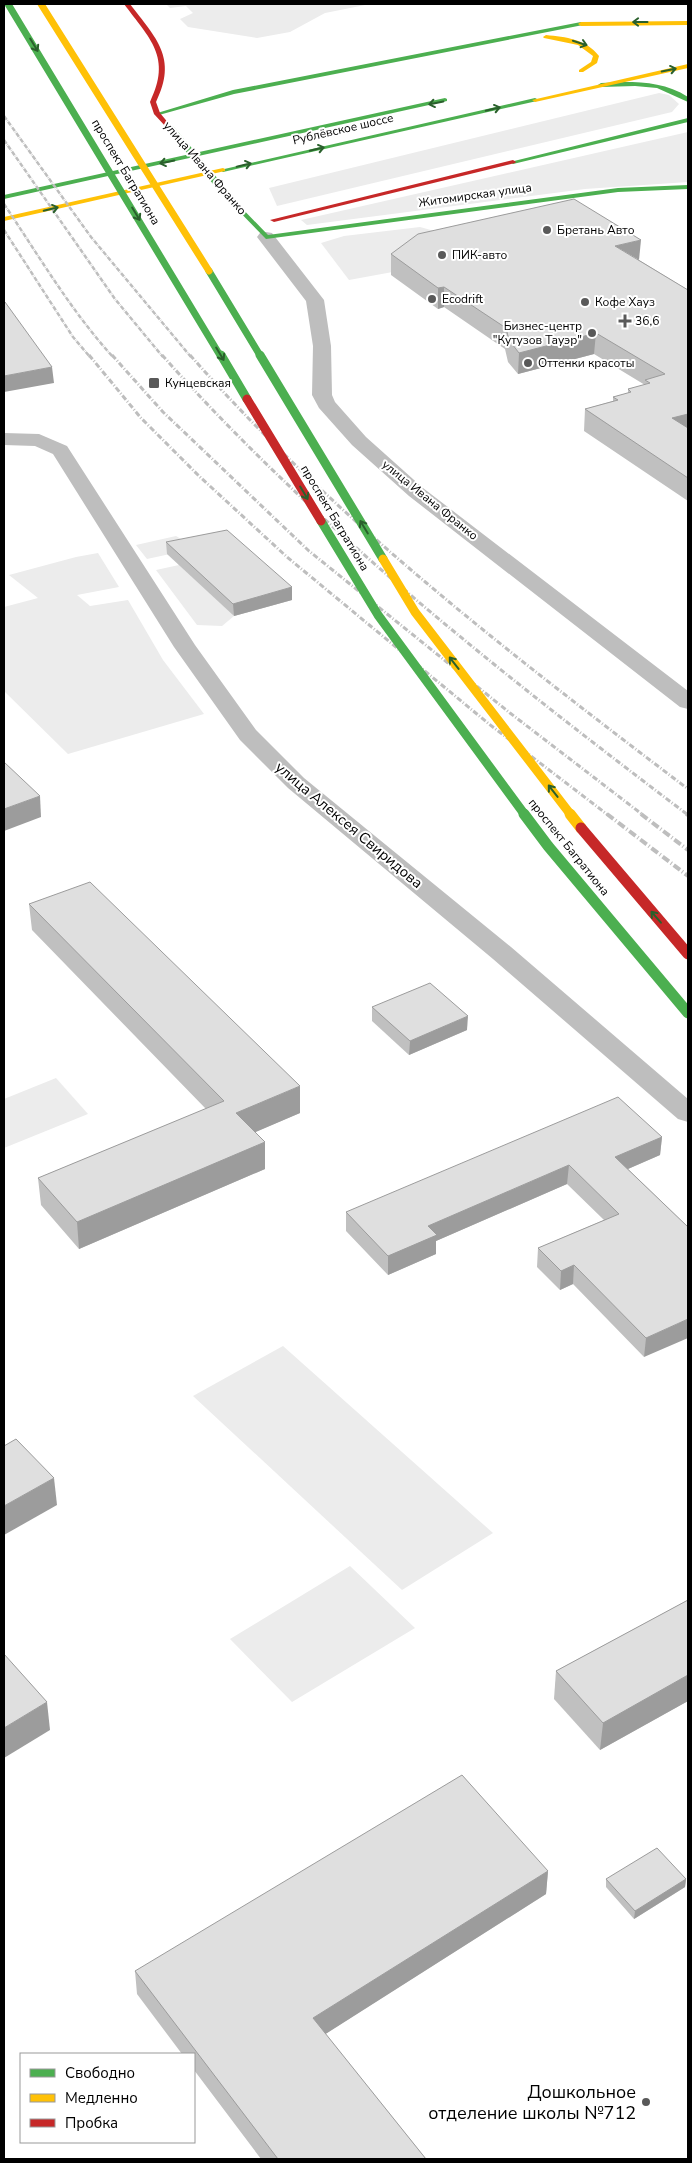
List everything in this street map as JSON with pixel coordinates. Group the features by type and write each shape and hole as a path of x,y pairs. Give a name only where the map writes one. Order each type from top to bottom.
{"main road":[{"name":"проспект Багратиона","path":"8,4 378,615 548,846 688,1013"},
{"name":"проспект Багратиона","path":"41,4 266,362 415,612 591,841 688,954"},
{"name":"улица Ивана Франко","path":"127,4 161,52 162,87 153,102 157,114 232,202 261,231"},
{"path":"157,114 233,92 480,45 579,24 688,23"},
{"path":"480,45 546,37 574,41 588,45 596,56 594,63 577,72 610,64"},
{"name":"Рублёвское шоссе","path":"4,219 688,66"},
{"path":"601,85 631,83 657,86 683,94 688,100"},
{"name":"Рублёвское шоссе","path":"4,197 461,97"},
{"path":"657,126 688,112"},
{"path":"261,231 657,126 688,120"},
{"name":"Житомирская улица","path":"261,231 618,190 688,186"}],"street":[{"name":"улица Ивана Франко","path":"261,231 315,300 322,346 322,394 333,412 359,441 416,492 688,702"},
{"name":"улица Алексея Свиридова","path":"4,439 39,440 60,450 209,684 248,735 296,783 502,953 688,1113"}],"shaded area":[{"path":"166,4 370,4 325,13 290,32 257,38 188,27 180,19 193,13 186,6 170,8"},
{"path":"659,93 669,95 679,104 672,112 277,206 269,188"},
{"path":"688,132 688,182 585,189 307,225 301,220"},
{"path":"420,227 438,232 409,269 349,280 321,243 344,236"},
{"path":"176,536 201,551 234,616 222,626 197,625 156,570 179,565 170,554 147,559 136,545"},
{"path":"98,553 119,587 77,595 90,606 128,600 163,660 204,714 68,754 4,691 4,607 38,598 9,575"},
{"path":"56,1078 88,1114 4,1148 4,1099"},
{"path":"283,1346 493,1533 402,1590 193,1396"},
{"path":"350,1566 415,1628 292,1702 230,1639"}],"building":[{"path":"574,199 641,240 615,246 688,290 688,414 672,418 688,428 688,478 585,409 618,400 613,397 631,392 628,389 650,383 645,380 665,374 596,333 519,353 509,340 506,328 444,287 438,288 391,254 418,234"},
{"path":"5,302 52,367 4,376"},
{"path":"227,530 292,587 233,604 166,542"},
{"path":"4,762 40,796 4,809"},
{"path":"90,882 300,1086 236,1113 265,1142 77,1222 38,1178 224,1101 29,904"},
{"path":"430,983 468,1016 410,1041 372,1007"},
{"path":"618,1097 662,1137 615,1157 688,1227 688,1319 646,1338 574,1265 561,1271 538,1248 619,1214 569,1165 428,1226 437,1235 388,1256 346,1212"},
{"path":"16,1439 54,1478 4,1506 4,1446"},
{"path":"688,1600 688,1675 603,1723 556,1671"},
{"path":"4,1654 47,1702 4,1728"},
{"path":"462,1775 548,1871 313,2018 426,2159 278,2159 135,1971"},
{"path":"657,1848 686,1879 635,1911 606,1879"}],"railway":[{"path":"4,116 91,237 191,357"},
{"path":"4,140 115,299 163,357"},
{"path":"4,204 69,302 113,357"},
{"path":"4,230 73,337 90,357"},
{"path":"89,355 141,418 199,476 287,557 489,724 608,815"},
{"path":"112,355 163,412 309,551 510,713 643,815"},
{"path":"162,355 284,481 414,598 549,708 688,815 686,814"},
{"path":"190,355 246,416 366,530 492,637 688,789"},
{"path":"607,814 688,876"},
{"path":"641,814 688,850"}],"traffic: fast":[{"path":"8,4 247,399"},
{"path":"157,114 233,92 581,24"},
{"path":"601,85 646,84 668,89 688,100"},
{"path":"4,197 445,100"},
{"path":"223,170 535,100"},
{"path":"513,162 688,120"},
{"path":"171,129 233,202"},
{"path":"233,202 266,237 618,190 688,187"},
{"path":"209,271 383,559"},
{"path":"321,521 378,615 548,846 688,1013"}],"traffic: slow":[{"path":"41,4 209,271"},
{"path":"581,24 688,23"},
{"path":"546,37 574,41 591,51 596,56 594,63 581,71"},
{"path":"535,100 688,66"},
{"path":"4,219 223,170"},
{"path":"383,559 415,612 581,828"}],"traffic: jam":[{"path":"127,4 145,27 158,50 163,74 160,87 153,102 157,114 168,126"},
{"path":"274,220 513,162"},
{"path":"247,399 321,521"},
{"path":"581,828 688,954"}],"place":[{"name":"Бретань Авто","path":"547,230"},
{"name":"ПИК-авто","path":"442,255"},
{"name":"Ecodrift","path":"432,299"},
{"name":"Кофе Хауз","path":"585,302"},
{"name":"36,6","path":"625,321"},
{"name":"Бизнес-центр \"Кутузов Тауэр\"","path":"592,333"},
{"name":"Оттенки красоты","path":"528,363"},
{"name":"Кунцевская","path":"154,383"},
{"name":"Дошкольное отделение школы №712","path":"646,2102"}]}
